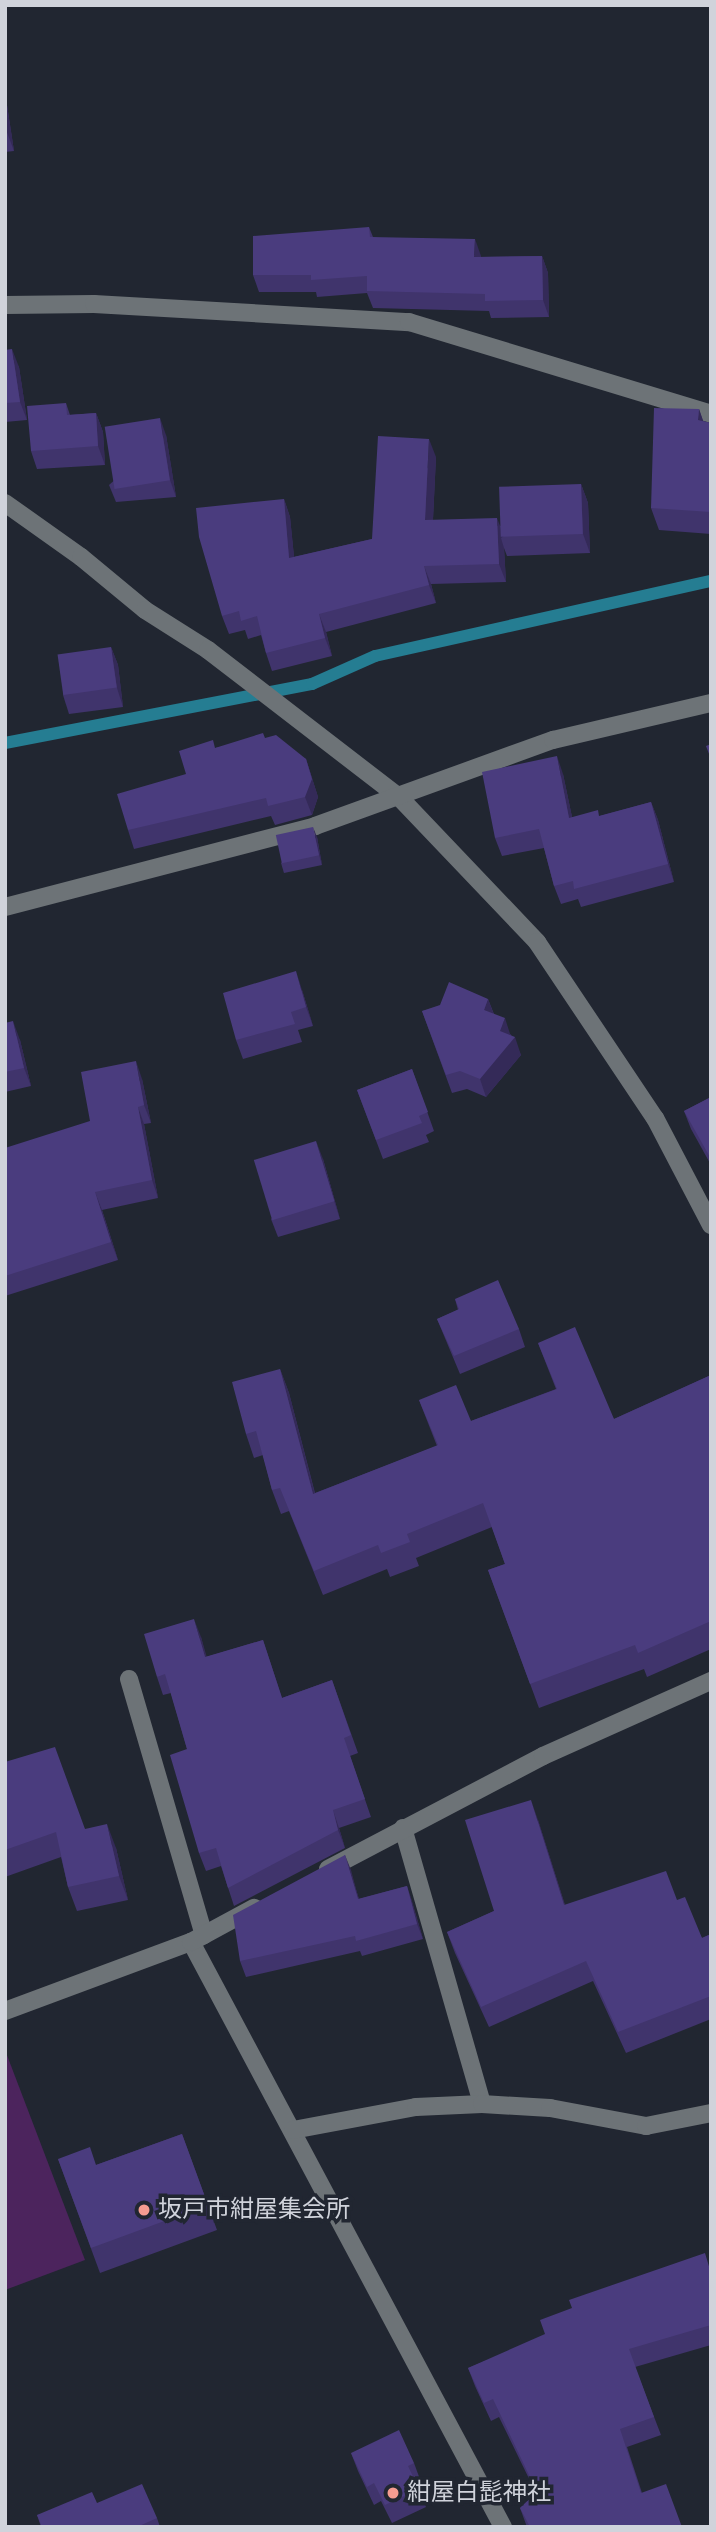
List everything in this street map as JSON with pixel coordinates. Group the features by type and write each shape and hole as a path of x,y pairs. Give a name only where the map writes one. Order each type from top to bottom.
{"street":[{"path":"5,305 94,304 409,322 711,414"},
{"path":"5,503 145,610 208,650 400,797 537,942 655,1118 711,1225"},
{"path":"5,907 315,826 553,740 711,703"},
{"path":"128,1679 198,1939 293,2130 503,2527"},
{"path":"309,1879 543,1756 711,1681"},
{"path":"403,1828 482,2104"},
{"path":"5,2011 198,1939 274,1897"},
{"path":"293,2130 416,2107 482,2104 550,2108 646,2126 711,2113"}],"shaded area":[{"path":"5,2050 85,2260 5,2290"}],"building":[{"path":"369,227 370,237 475,239 474,257 542,256 543,300 485,301 485,294 367,291 367,276 311,280 311,275 253,275 253,236"},
{"path":"12,349 20,402 5,403 5,350"},
{"path":"66,403 67,415 96,413 98,446 31,451 27,406"},
{"path":"654,408 699,409 698,420 711,423 711,512 651,508"},
{"path":"160,418 170,480 115,489 105,427"},
{"path":"378,436 429,439 425,520 497,518 499,564 424,566 429,585 319,614 325,638 266,653 257,616 241,621 239,611 222,616 199,537 196,508 284,499 289,558 372,539"},
{"path":"581,484 583,534 501,537 499,487"},
{"path":"111,647 117,688 63,695 58,655"},
{"path":"263,733 265,738 276,735 306,759 312,779 305,797 268,806 266,798 128,830 117,794 186,774 179,751 213,740 215,748"},
{"path":"711,744 711,759 706,746"},
{"path":"557,756 569,818 598,810 599,816 651,802 668,864 574,889 573,881 554,886 539,829 495,838 482,772"},
{"path":"313,827 319,855 282,863 276,835"},
{"path":"296,971 306,1007 291,1012 295,1024 236,1040 223,993"},
{"path":"449,982 488,999 484,1010 505,1018 500,1031 515,1037 480,1079 460,1071 446,1075 422,1011 440,1005"},
{"path":"13,1021 24,1068 5,1072 5,1023"},
{"path":"136,1061 144,1105 138,1107 152,1180 95,1192 111,1242 5,1276 5,1148 90,1121 81,1072"},
{"path":"412,1069 428,1112 419,1116 422,1123 376,1140 357,1090"},
{"path":"711,1097 711,1159 684,1111"},
{"path":"316,1141 334,1201 272,1220 254,1160"},
{"path":"498,1280 519,1329 454,1356 437,1319 459,1309 455,1299"},
{"path":"575,1327 614,1419 711,1375 711,1621 638,1653 635,1645 530,1684 488,1570 505,1564 483,1503 407,1534 410,1542 381,1553 378,1545 314,1571 280,1488 272,1490 256,1431 246,1434 232,1382 280,1369 313,1494 438,1445 419,1400 456,1385 471,1421 557,1389 538,1343"},
{"path":"194,1619 205,1657 263,1640 282,1698 332,1680 351,1735 344,1738 365,1799 333,1810 338,1830 228,1888 216,1848 199,1853 170,1755 187,1749 165,1674 157,1677 144,1634"},
{"path":"55,1747 85,1829 107,1824 119,1876 68,1887 56,1832 5,1850 5,1762"},
{"path":"531,1800 564,1905 666,1871 677,1900 685,1897 702,1938 711,1934 711,1996 618,2032 586,1961 481,2007 447,1932 494,1911 465,1820"},
{"path":"345,1855 358,1899 407,1886 417,1924 356,1941 355,1936 240,1961 233,1915"},
{"name":"坂戸市紺屋集会所","path":"182,2134 208,2205 91,2248 58,2159 90,2147 96,2165"},
{"path":"705,2253 711,2273 711,2325 629,2349 654,2417 620,2429 641,2493 666,2484 682,2527 530,2527 520,2508 537,2492 493,2399 484,2403 468,2368 545,2334 540,2320 572,2308 569,2300"},
{"name":"紺屋白髭神社","path":"399,2430 414,2463 408,2466 419,2489 385,2505 374,2483 367,2487 351,2453"},
{"path":"142,2484 157,2518 137,2527 42,2527 37,2515 92,2492 97,2503"}],"waterway":[{"path":"5,743 312,684 375,656 711,581"}],"place":[{"name":"坂戸市紺屋集会所","path":"144,2210"},
{"name":"紺屋白髭神社","path":"393,2493"}]}
